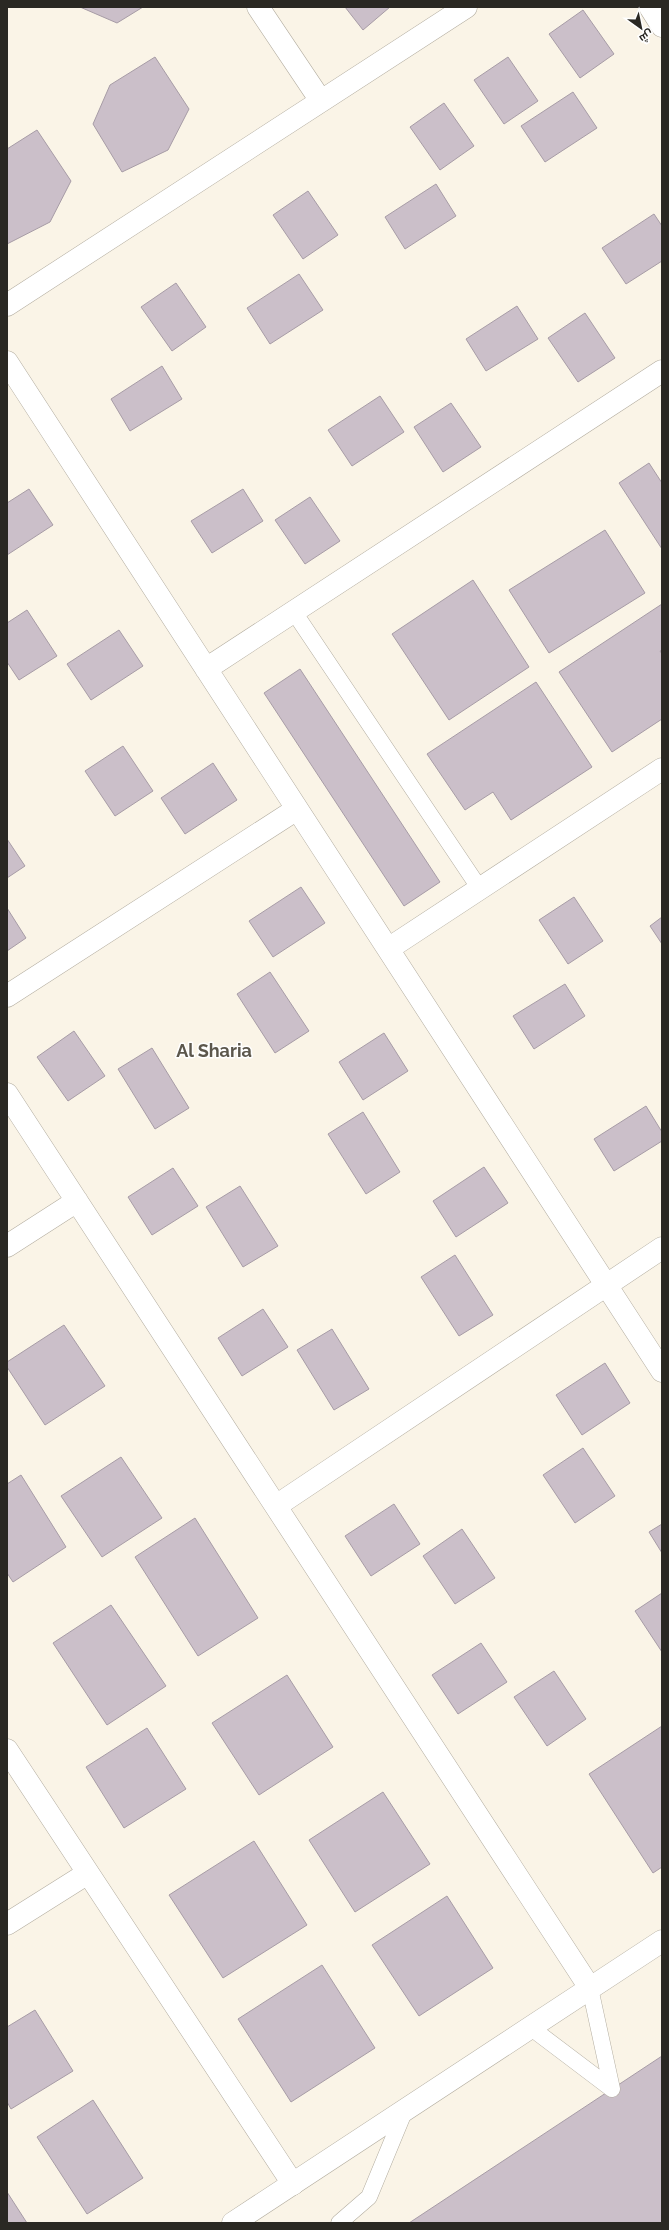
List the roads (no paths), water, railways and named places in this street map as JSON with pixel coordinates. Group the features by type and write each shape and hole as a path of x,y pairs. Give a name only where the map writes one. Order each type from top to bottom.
{"street":[{"path":"258,7 321,101"},
{"path":"7,305 466,7"},
{"path":"650,7 662,26"},
{"path":"7,362 662,1371"},
{"path":"206,669 662,371"},
{"path":"388,949 662,769"},
{"path":"7,996 298,809"},
{"path":"7,1094 590,1988"},
{"path":"7,1246 77,1201"},
{"path":"276,1506 662,1248"},
{"path":"7,1750 293,2184"},
{"path":"7,1924 88,1873"},
{"path":"232,2223 662,1941"}],"lane":[{"path":"294,612 480,889"},
{"path":"530,2027 612,2089 590,1988"},
{"path":"339,2223 369,2197 405,2110"}],"district":[{"name":"Al Sharia","path":"214,1050"}]}
